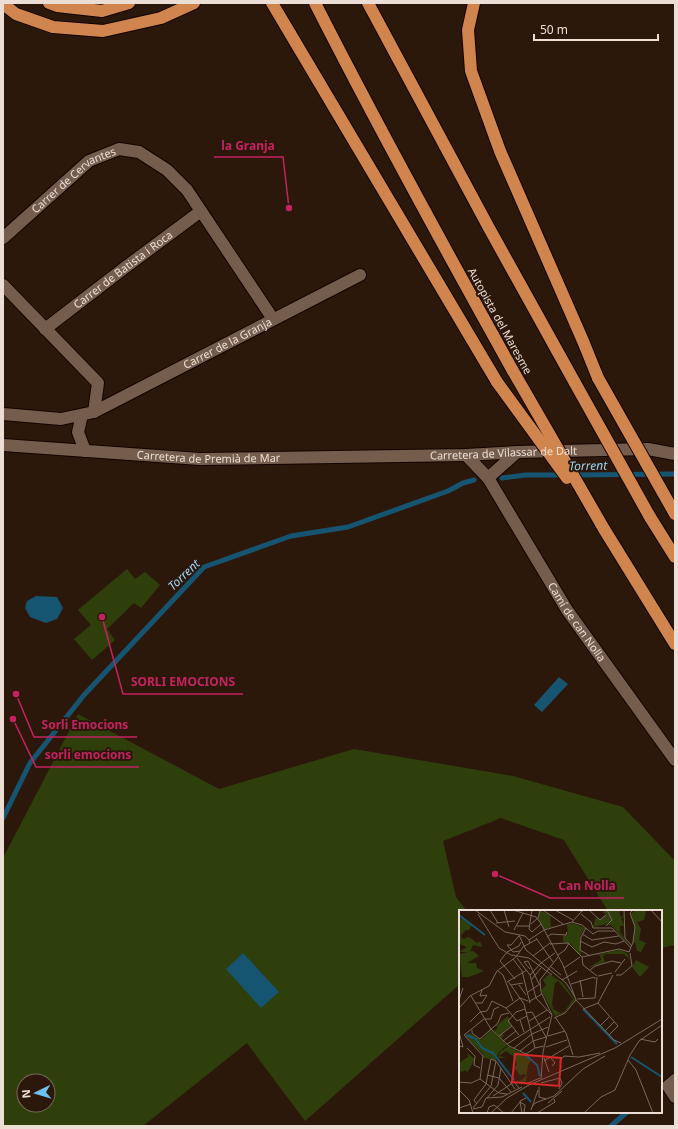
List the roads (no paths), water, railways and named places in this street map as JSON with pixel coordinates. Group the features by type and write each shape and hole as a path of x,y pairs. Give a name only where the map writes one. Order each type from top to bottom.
{"highway":[{"path":"49,3 57,6 102,11 129,3"},
{"path":"3,4 16,14 53,27 103,31 161,18 194,3"},
{"path":"272,3 496,382 604,529"},
{"name":"Autopista del Maresme","path":"315,3 352,76 443,246 513,371 604,529 675,644"},
{"path":"368,3 463,180 575,382 650,517 675,556"},
{"path":"474,3 468,30 471,71 500,151 598,378 675,514"}],"street":[{"name":"Carrer de Cervantes","path":"3,238 89,161 119,149 139,152 167,170 187,190 273,319"},
{"name":"Carrer de Batista i Roca","path":"45,329 201,211"},
{"name":"Carrer de la Granja","path":"3,414 61,419 94,412 360,275"},
{"path":"3,285 98,383 94,412"},
{"path":"82,415 78,432 85,451"},
{"name":"Carretera de Premià de Mar","path":"3,445 200,460 332,457"},
{"name":"Carretera de Vilassar de Dalt","path":"332,457 466,455 517,452 648,449 675,454"},
{"path":"488,478 517,452"},
{"name":"Camí de can Nolla","path":"466,455 488,478 567,610 675,760"},
{"path":"672,1083 675,1097"}],"water":[{"path":"36,596 57,597 63,608 57,619 46,623 30,617 25,608 27,601"},
{"path":"559,677 568,684 542,712 534,705"},
{"path":"243,953 279,992 261,1008 226,969"}],"waterway":[{"name":"Torrent","path":"573,475 675,474"},
{"name":"Torrent","path":"502,478 525,475 563,475"},
{"name":"Torrent","path":"3,818 30,763 84,695 204,567 291,536 348,527 448,491 463,483 474,480"},
{"path":"611,1126 626,1113"}],"place":[{"name":"la Granja","path":"289,208"},
{"name":"SORLI EMOCIONS","path":"102,617"},
{"name":"Sorli Emocions","path":"16,694"},
{"name":"sorli emocions","path":"13,719"},
{"name":"Can Nolla","path":"495,874"}]}
